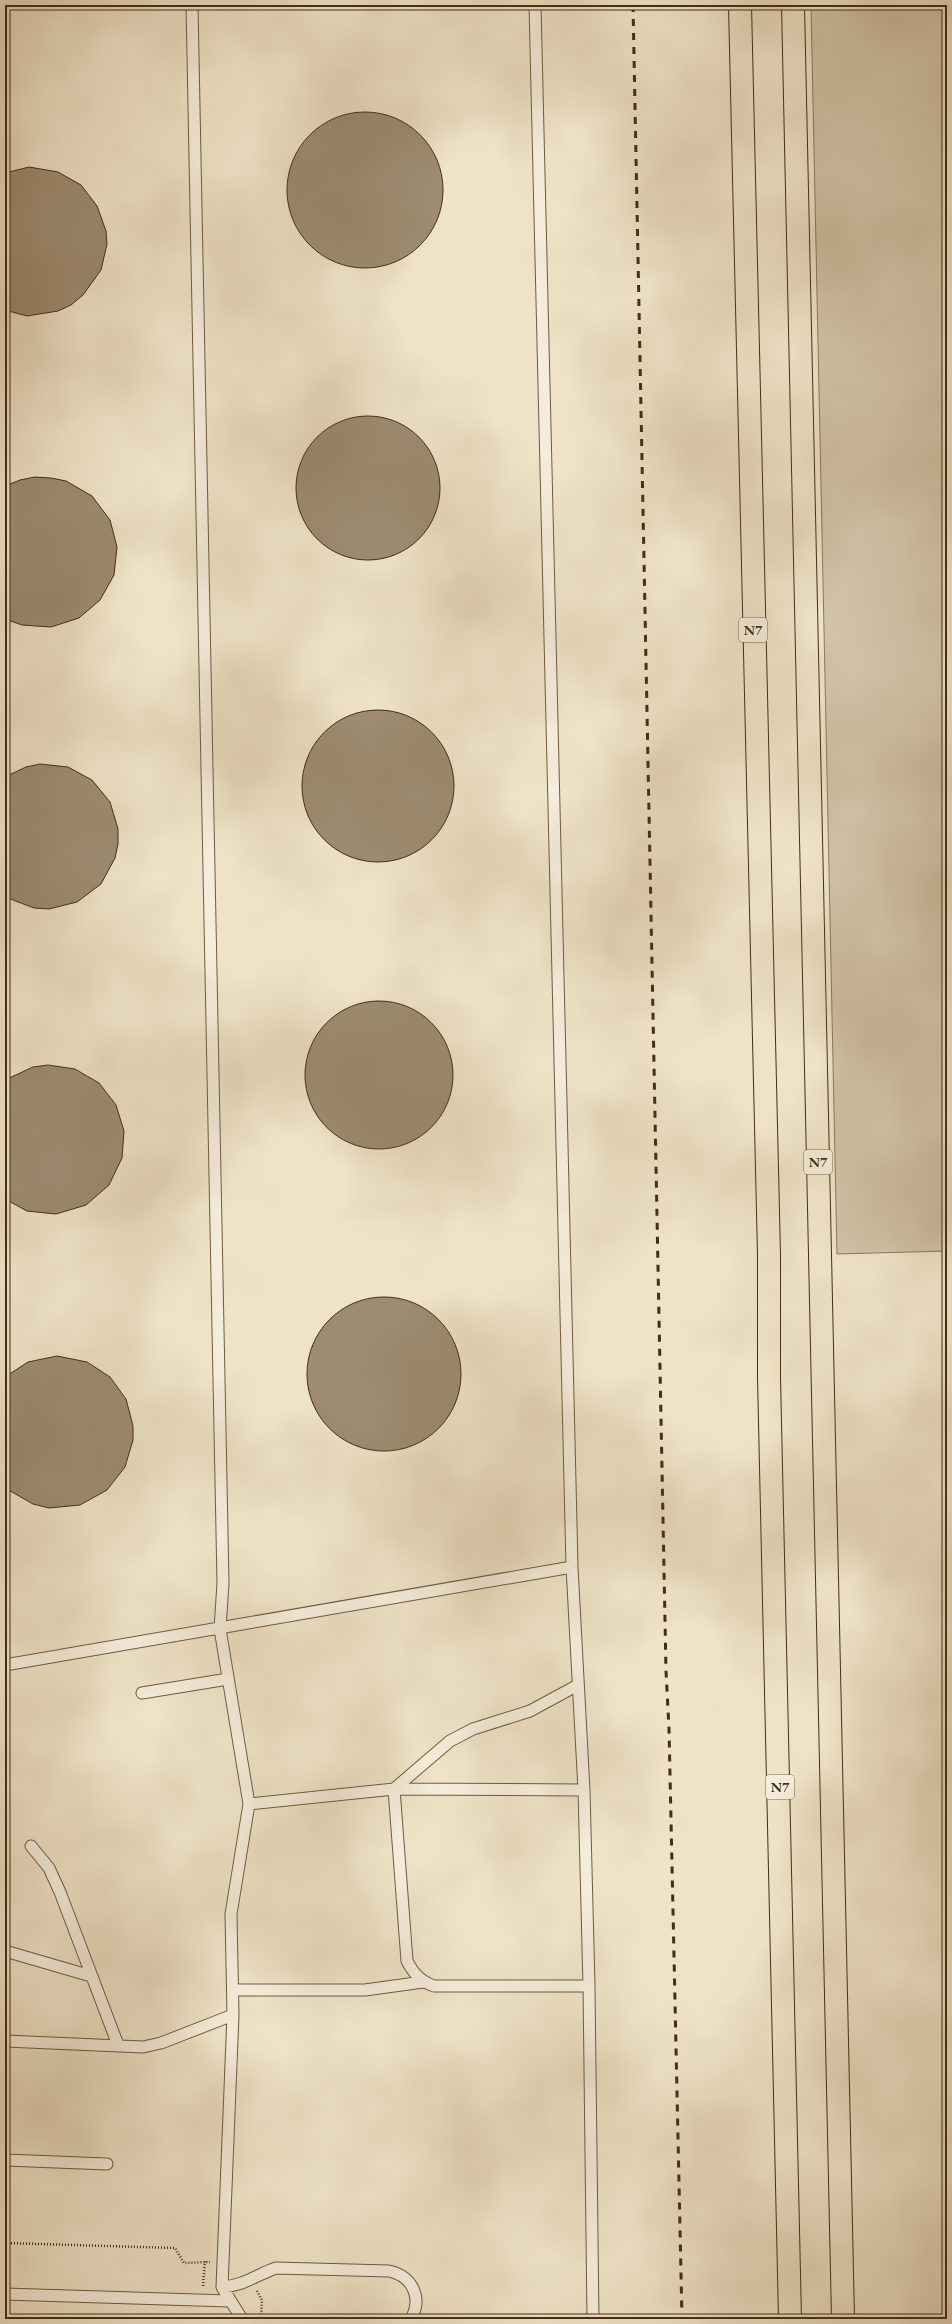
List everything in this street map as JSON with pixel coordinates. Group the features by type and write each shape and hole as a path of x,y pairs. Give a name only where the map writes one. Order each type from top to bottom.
{"highway":[{"name":"N7","path":"740,5 769,1255 769,1378 790,2319"},
{"name":"N7","path":"793,5 843,2319"}],"lane":[{"path":"192,5 223,1583 220,1629 249,1804 231,1914 233,2015 222,2286 242,2319"},
{"path":"535,5 572,1567 584,1790 589,1986 593,2319"},
{"path":"5,1665 572,1567"},
{"path":"142,1693 228,1680"},
{"path":"394,1789 450,1741 473,1729 530,1711 578,1685"},
{"path":"394,1789 407,1961 413,1972 423,1982 434,1986 589,1986"},
{"path":"249,1804 394,1789 584,1790"},
{"path":"31,1846 49,1868 60,1892 91,1976 108,2015 118,2045"},
{"path":"5,1951 91,1976"},
{"path":"233,1990 364,1990 423,1982"},
{"path":"5,2041 152,2046 233,2015"},
{"path":"5,2160 107,2164"},
{"path":"222,2286 234,2286 250,2281 262,2273 276,2268 388,2271 398,2273 408,2279 414,2289 415,2306 410,2319"},
{"path":"5,2294 230,2301"}],"path":[{"path":"5,2243 175,2248 184,2263 205,2261"}],"shaded area":[{"path":"811,5 947,5 947,1251 837,1254"}],"building":[{"path":"357,112 373,112 388,115 402,121 415,130 425,140 434,153 440,167 443,190 442,205 434,227 425,240 415,250 402,259 388,265 373,268 357,268 342,265 328,259 315,250 305,240 296,227 290,213 287,198 287,182 290,167 296,153 305,140 315,130 328,121 342,115"},
{"path":"29,167 58,172 81,185 97,206 106,231 107,244 101,270 83,295 71,305 58,311 27,316 5,310 5,173"},
{"path":"361,416 375,416 402,424 414,432 424,442 435,460 439,474 439,502 435,516 424,534 414,544 396,555 375,560 361,560 334,552 322,544 312,534 301,516 296,495 296,481 304,454 312,442 322,432 340,421"},
{"path":"35,477 66,481 92,496 110,520 117,547 114,575 100,600 79,618 51,627 22,625 5,619 5,486 20,480"},
{"path":"378,710 393,712 414,719 436,738 445,750 448,757 454,786 452,801 445,822 426,844 414,853 407,856 378,862 363,860 342,853 320,834 311,822 308,815 302,786 304,771 311,750 330,728 342,719 349,716"},
{"path":"40,764 68,767 92,780 110,802 118,829 118,844 115,858 101,884 77,902 49,909 34,908 5,897 5,777 26,767"},
{"path":"386,1001 401,1004 414,1009 432,1022 445,1040 448,1047 452,1060 452,1090 448,1103 445,1110 432,1128 414,1141 407,1144 394,1148 372,1149 357,1146 344,1141 326,1128 313,1110 310,1103 306,1090 305,1068 308,1053 313,1040 326,1022 344,1009 351,1006 364,1002"},
{"path":"48,1065 75,1069 99,1083 116,1105 124,1131 122,1158 109,1185 86,1205 56,1214 27,1211 5,1199 5,1080 33,1067"},
{"path":"384,1297 406,1300 420,1306 427,1310 443,1325 452,1338 458,1352 461,1374 458,1396 452,1410 448,1417 433,1433 420,1442 406,1448 384,1451 362,1448 348,1442 341,1438 325,1423 316,1410 310,1396 307,1374 310,1352 316,1338 320,1331 335,1315 348,1306 362,1300"},
{"path":"57,1356 87,1362 110,1377 126,1399 133,1426 133,1440 125,1467 107,1490 80,1505 49,1508 33,1504 5,1488 5,1377 28,1362"}],"railway":[{"path":"633,5 666,1671 669,1729 682,2319"}]}
